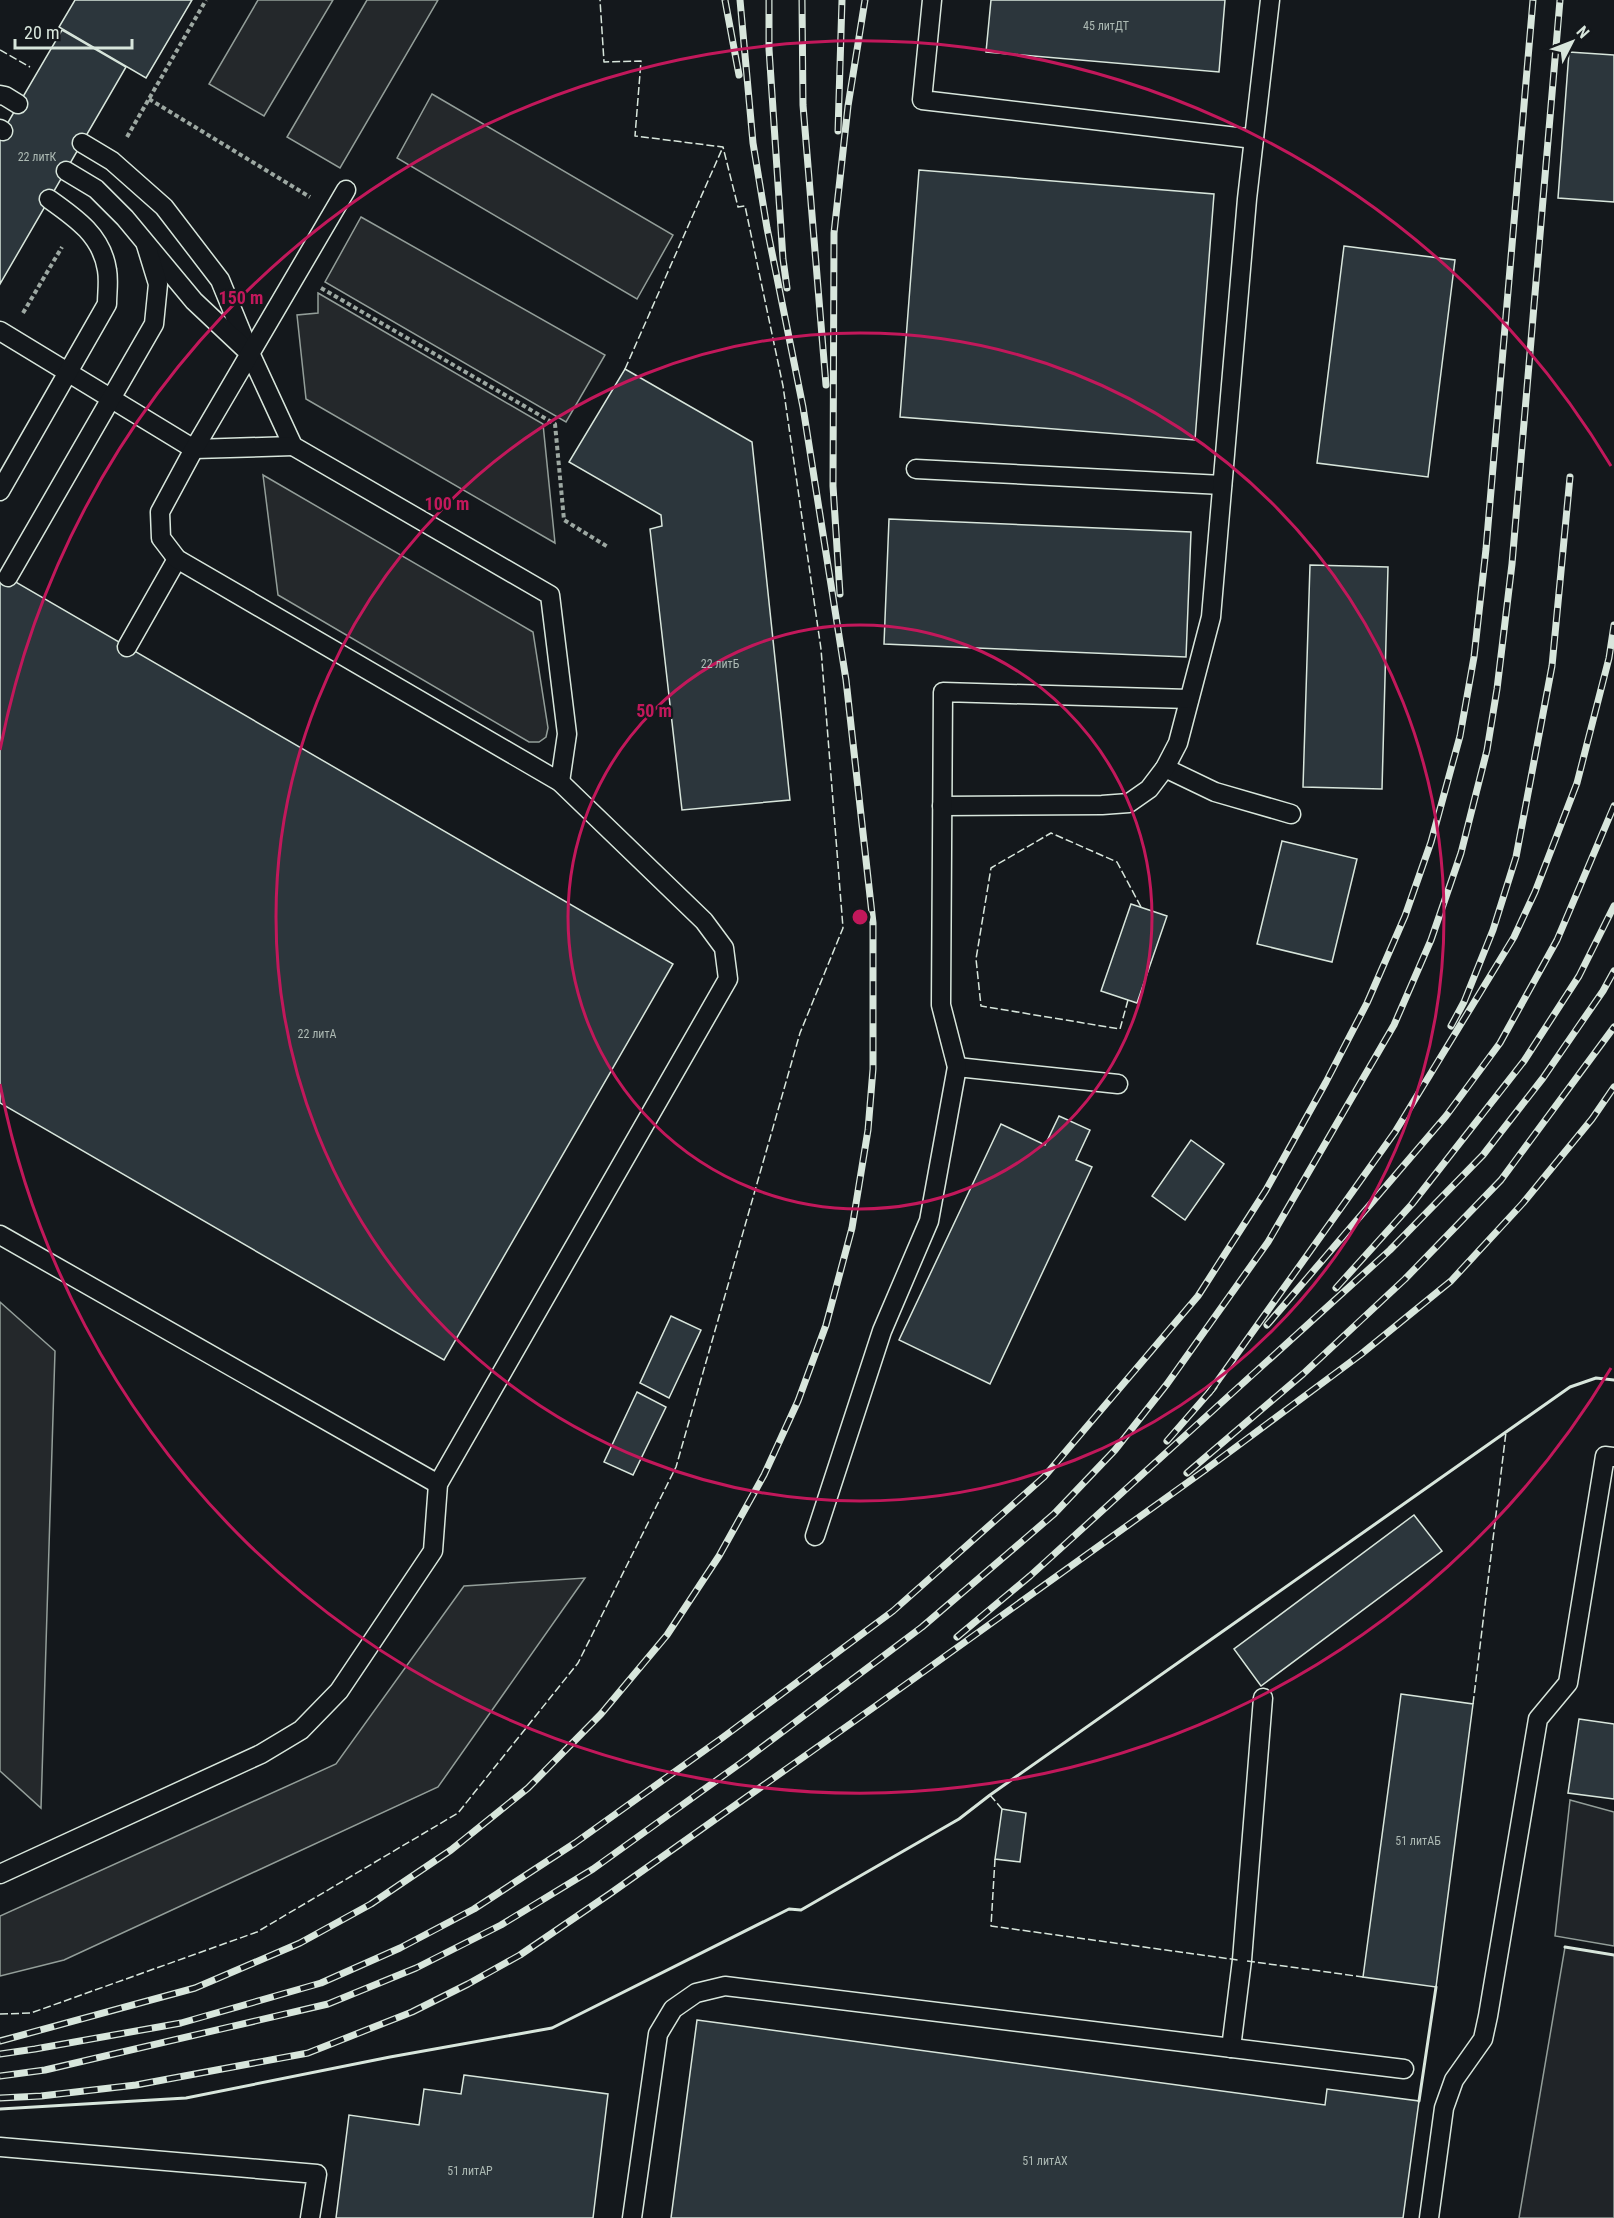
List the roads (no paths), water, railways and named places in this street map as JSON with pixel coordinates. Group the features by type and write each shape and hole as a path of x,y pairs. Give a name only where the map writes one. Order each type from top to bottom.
{"lane":[{"path":"932,0 922,100 1254,139"},
{"path":"942,806 1129,803 1149,789 1165,768 1178,743 1211,617 1247,200 1270,0"},
{"path":"0,95 18,104"},
{"path":"82,143 112,161 164,207 220,280 250,353 293,446"},
{"path":"66,171 96,189 125,218 194,301 250,353"},
{"path":"0,1874 261,1754 301,1730 339,1691 433,1551 438,1484 728,979 724,948 704,921 560,782 177,559 160,538 160,512 194,449 346,190"},
{"path":"0,491 107,304 107,271 98,242 78,220 49,199"},
{"path":"8,577 154,324 158,284 146,244"},
{"path":"0,332 194,449 293,446 550,595 567,734 560,782"},
{"path":"916,469 1222,485"},
{"path":"127,647 177,559"},
{"path":"815,1536 882,1331 929,1221 957,1066 941,1005 943,692 1189,699"},
{"path":"1165,768 1215,792 1291,814"},
{"path":"957,1066 1118,1084"},
{"path":"0,1235 438,1484"},
{"path":"1429,2218 1444,2108 1454,2080 1483,2039 1538,1719 1568,1683 1605,1456 1614,1457"},
{"path":"1231,2048 1242,1960 1263,1698"},
{"path":"632,2218 658,2034 674,2008 696,1993 725,1986 1404,2069"},
{"path":"0,2147 317,2174 310,2218"}],"railway":[{"path":"725,0 739,75"},
{"path":"0,2041 195,1988 300,1943 371,1904 451,1850 528,1788 601,1714 667,1635 719,1556 764,1475 798,1401 826,1325 852,1228 868,1130 873,1069 873,923 846,680 803,407 767,228 753,143 740,0"},
{"path":"769,0 769,49 783,259 787,288"},
{"path":"802,0 803,105 826,385"},
{"path":"838,131 842,0"},
{"path":"840,594 833,486 834,233 848,106 865,0"},
{"path":"0,2054 181,2023 321,1983 400,1948 474,1909 575,1843 722,1738 893,1611 1044,1477 1198,1296 1266,1190 1367,1003 1405,916 1431,842 1460,736 1474,657 1486,549 1533,0"},
{"path":"0,2076 45,2070 328,2004 416,1968 501,1925 593,1869 745,1760 922,1627 1054,1514 1115,1450 1167,1384 1268,1242 1394,1025 1431,940 1461,853 1487,750 1512,564 1560,0"},
{"path":"1451,1026 1464,1002 1493,930 1516,857 1552,666 1570,477"},
{"path":"1209,1393 1395,1132 1514,937 1535,892 1577,783 1609,658 1614,625"},
{"path":"1267,1325 1446,1116 1500,1043 1557,940 1614,806"},
{"path":"1336,1288 1412,1204 1524,1061 1579,976 1614,906"},
{"path":"957,1637 1030,1576 1390,1250 1483,1155 1543,1078 1603,991 1614,971"},
{"path":"1187,1473 1303,1374 1405,1279 1501,1180 1614,1027"},
{"path":"0,2098 41,2096 136,2085 308,2053 412,2012 520,1955 877,1705 1205,1470 1360,1355 1451,1281 1523,1203 1592,1119 1614,1087"},
{"path":"1167,1441 1214,1387"}]}
